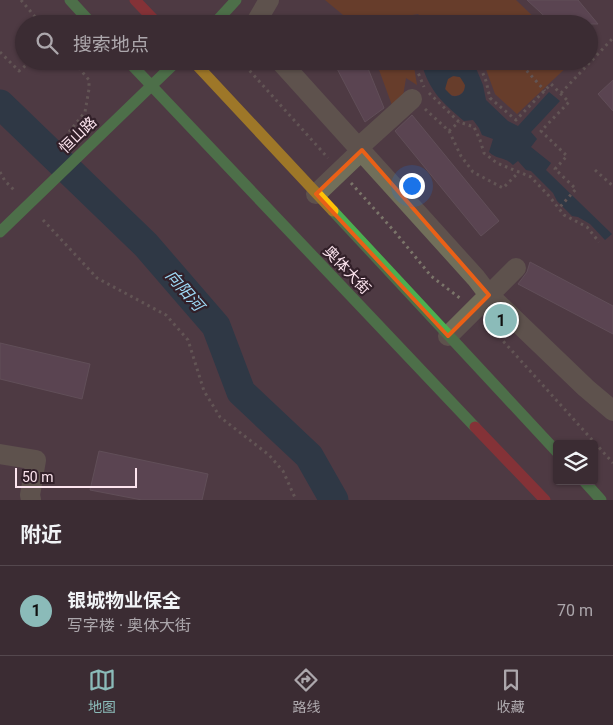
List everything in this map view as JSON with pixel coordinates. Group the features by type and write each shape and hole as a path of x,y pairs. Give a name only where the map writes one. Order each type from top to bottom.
{"main road":[{"path":"70,0 84,15"},
{"path":"135,0 149,15"},
{"path":"222,15 236,0"},
{"name":"奥体大街","path":"136,70 545,500"},
{"name":"恒山路","path":"0,232 168,70"},
{"name":"奥体大街","path":"201,70 553,448"},
{"path":"587,485 597,496"}],"street":[{"path":"261,15 269,0"},
{"path":"288,70 476,278 489,295 586,388 613,411"},
{"path":"316,194 360,148 412,99"},
{"path":"448,336 516,268"},
{"path":"0,454 36,460 30,495 31,500"}],"path":[{"path":"21,0 34,15"},
{"path":"598,54 613,38"},
{"path":"0,52 15,67"},
{"path":"74,125 85,112 89,89 89,80 81,70"},
{"path":"249,70 395,232 431,276 475,310 613,463"},
{"path":"417,70 426,90 459,122 474,127 484,153 497,163 531,177 564,215 587,227 599,242"},
{"path":"482,70 490,98 516,120 551,84 569,102 541,131 567,156 555,168 576,189 559,208"},
{"path":"526,70 544,91"},
{"path":"561,93 583,70"},
{"path":"412,99 449,130 451,138 461,156 473,172 503,188 519,172"},
{"path":"449,130 459,122"},
{"path":"596,170 613,186"},
{"path":"0,172 18,194"},
{"path":"28,204 97,278 166,315 188,340 204,391 220,417 269,455 284,471 296,500"}],"highlighted area":[{"path":"362,150 489,295 448,336 316,194"}],"shaded area":[{"path":"325,0 516,0 532,15 418,14 343,15"},
{"path":"379,70 414,70 417,85 406,78 402,102 393,108"},
{"path":"486,70 563,70 517,114 495,94"},
{"path":"455,76 462,79 465,86 462,93 455,96 448,93 445,86 448,79"}],"water":[{"path":"424,70 477,70 483,85 486,100 508,121 518,126 549,92 560,101 531,132 537,139 531,147 551,163 546,170 612,234 605,240 590,224 578,217 572,216 557,201 553,193 518,161 513,165 507,160 489,152 493,139 482,135 473,120 464,121 444,102 433,90","holes":["453,76 460,77 465,85 460,95 452,96 445,89 448,79"]}],"building":[{"path":"527,0 578,0 590,15 543,15"},
{"path":"338,70 369,70 384,108 365,122"},
{"path":"613,80 613,111 598,94"},
{"path":"412,115 499,221 481,236 395,131"},
{"path":"530,262 613,306 613,334 518,284 527,272"},
{"path":"0,343 90,364 82,399 0,379"},
{"path":"99,451 208,474 202,500 142,500 90,490"}],"waterway":[{"name":"向阳河","path":"0,104 146,245 216,326 241,392 309,456 334,500"}],"traffic: fast":[{"path":"70,0 84,15"},
{"path":"222,15 236,0"},
{"path":"137,70 475,427"},
{"path":"0,232 168,70"},
{"path":"333,211 553,448"},
{"path":"588,485 601,500"}],"traffic: slow":[{"path":"201,70 333,211"}],"traffic: jam":[{"path":"135,0 149,15"},
{"path":"475,427 545,500"}],"place":[{"name":"银城物业保全","path":"501,320"}]}
